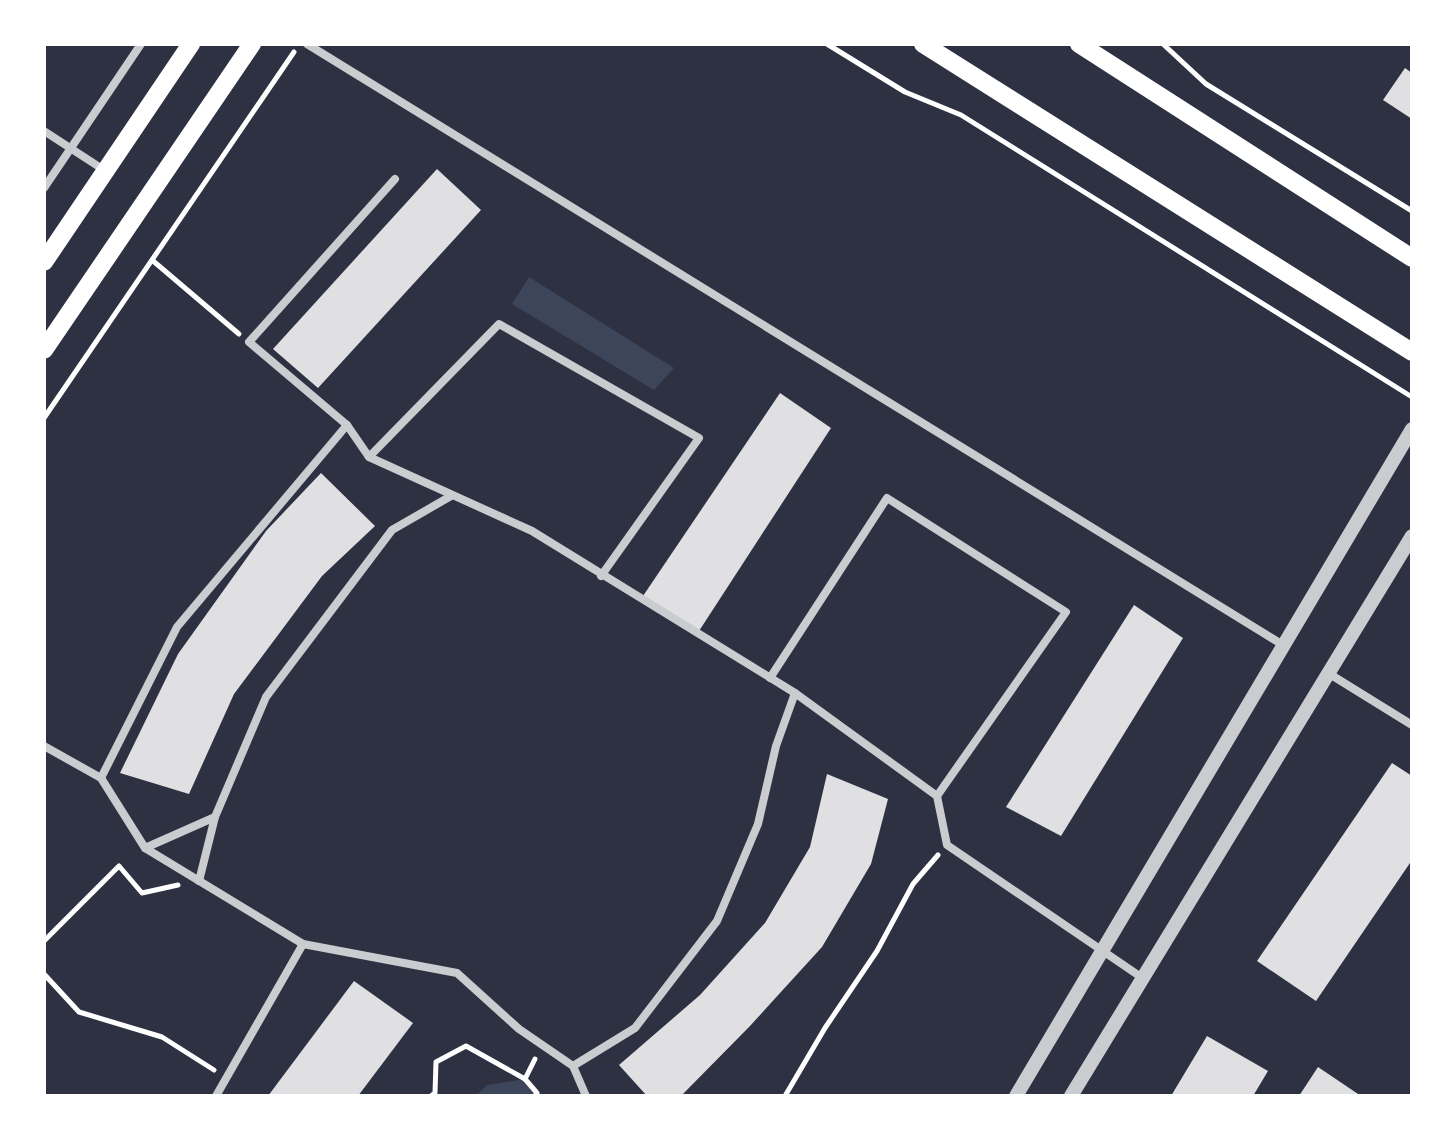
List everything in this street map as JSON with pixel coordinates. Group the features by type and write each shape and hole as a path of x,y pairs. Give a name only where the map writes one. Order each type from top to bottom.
{"main road":[{"path":"44,262 191,44"},
{"path":"44,350 252,44"},
{"path":"923,44 1412,352"},
{"path":"1079,44 1412,258"}],"street":[{"path":"44,188 141,44"},
{"path":"307,44 1283,645"},
{"path":"44,131 106,172"},
{"path":"395,179 249,342 347,425 369,457 532,531 795,693 937,796 947,845 1141,977"},
{"path":"369,457 499,324 699,438 601,576"},
{"path":"101,778 177,627 347,425"},
{"path":"1016,1096 1412,429"},
{"path":"199,881 215,817 266,697 392,530 451,496"},
{"path":"770,678 887,498 1066,612 937,796"},
{"path":"1071,1096 1412,536"},
{"path":"1328,673 1412,725"},
{"path":"573,1066 635,1028 717,921 758,824 776,746 795,693"},
{"path":"47,750 101,778 145,848 303,944 457,973 519,1029 573,1066 586,1096"},
{"path":"145,848 215,817"},
{"path":"216,1096 303,944"}],"path":[{"path":"44,418 299,44"},
{"path":"827,44 905,92 961,115 1412,397"},
{"path":"1163,44 1206,84 1412,211"},
{"path":"152,260 249,342"},
{"path":"785,1096 825,1028 877,951 913,884 947,845"},
{"path":"44,941 119,866 142,893 199,881"},
{"path":"44,974 79,1012 162,1037 209,1066 226,1082"},
{"path":"431,1096 435,1093 436,1062 466,1046 525,1079 537,1093 535,1096"}],"shaded area":[{"path":"529,277 674,368 654,390 512,304"},
{"path":"525,1079 537,1093 535,1096 476,1096 487,1085"}],"building":[{"path":"1405,68 1412,73 1412,119 1383,100"},
{"path":"437,169 481,210 318,388 273,349"},
{"path":"780,393 831,428 699,631 643,596"},
{"path":"321,473 375,526 322,576 234,694 189,794 120,773 178,654 266,531"},
{"path":"1134,605 1183,638 1061,836 1006,807"},
{"path":"1392,763 1412,776 1412,860 1316,1001 1257,961"},
{"path":"827,774 888,799 871,864 822,947 750,1026 681,1096 647,1096 619,1065 700,995 765,923 810,847"},
{"path":"354,981 413,1023 358,1096 268,1096"},
{"path":"1207,1036 1268,1071 1253,1096 1171,1096"},
{"path":"1318,1067 1361,1096 1299,1096"}]}
